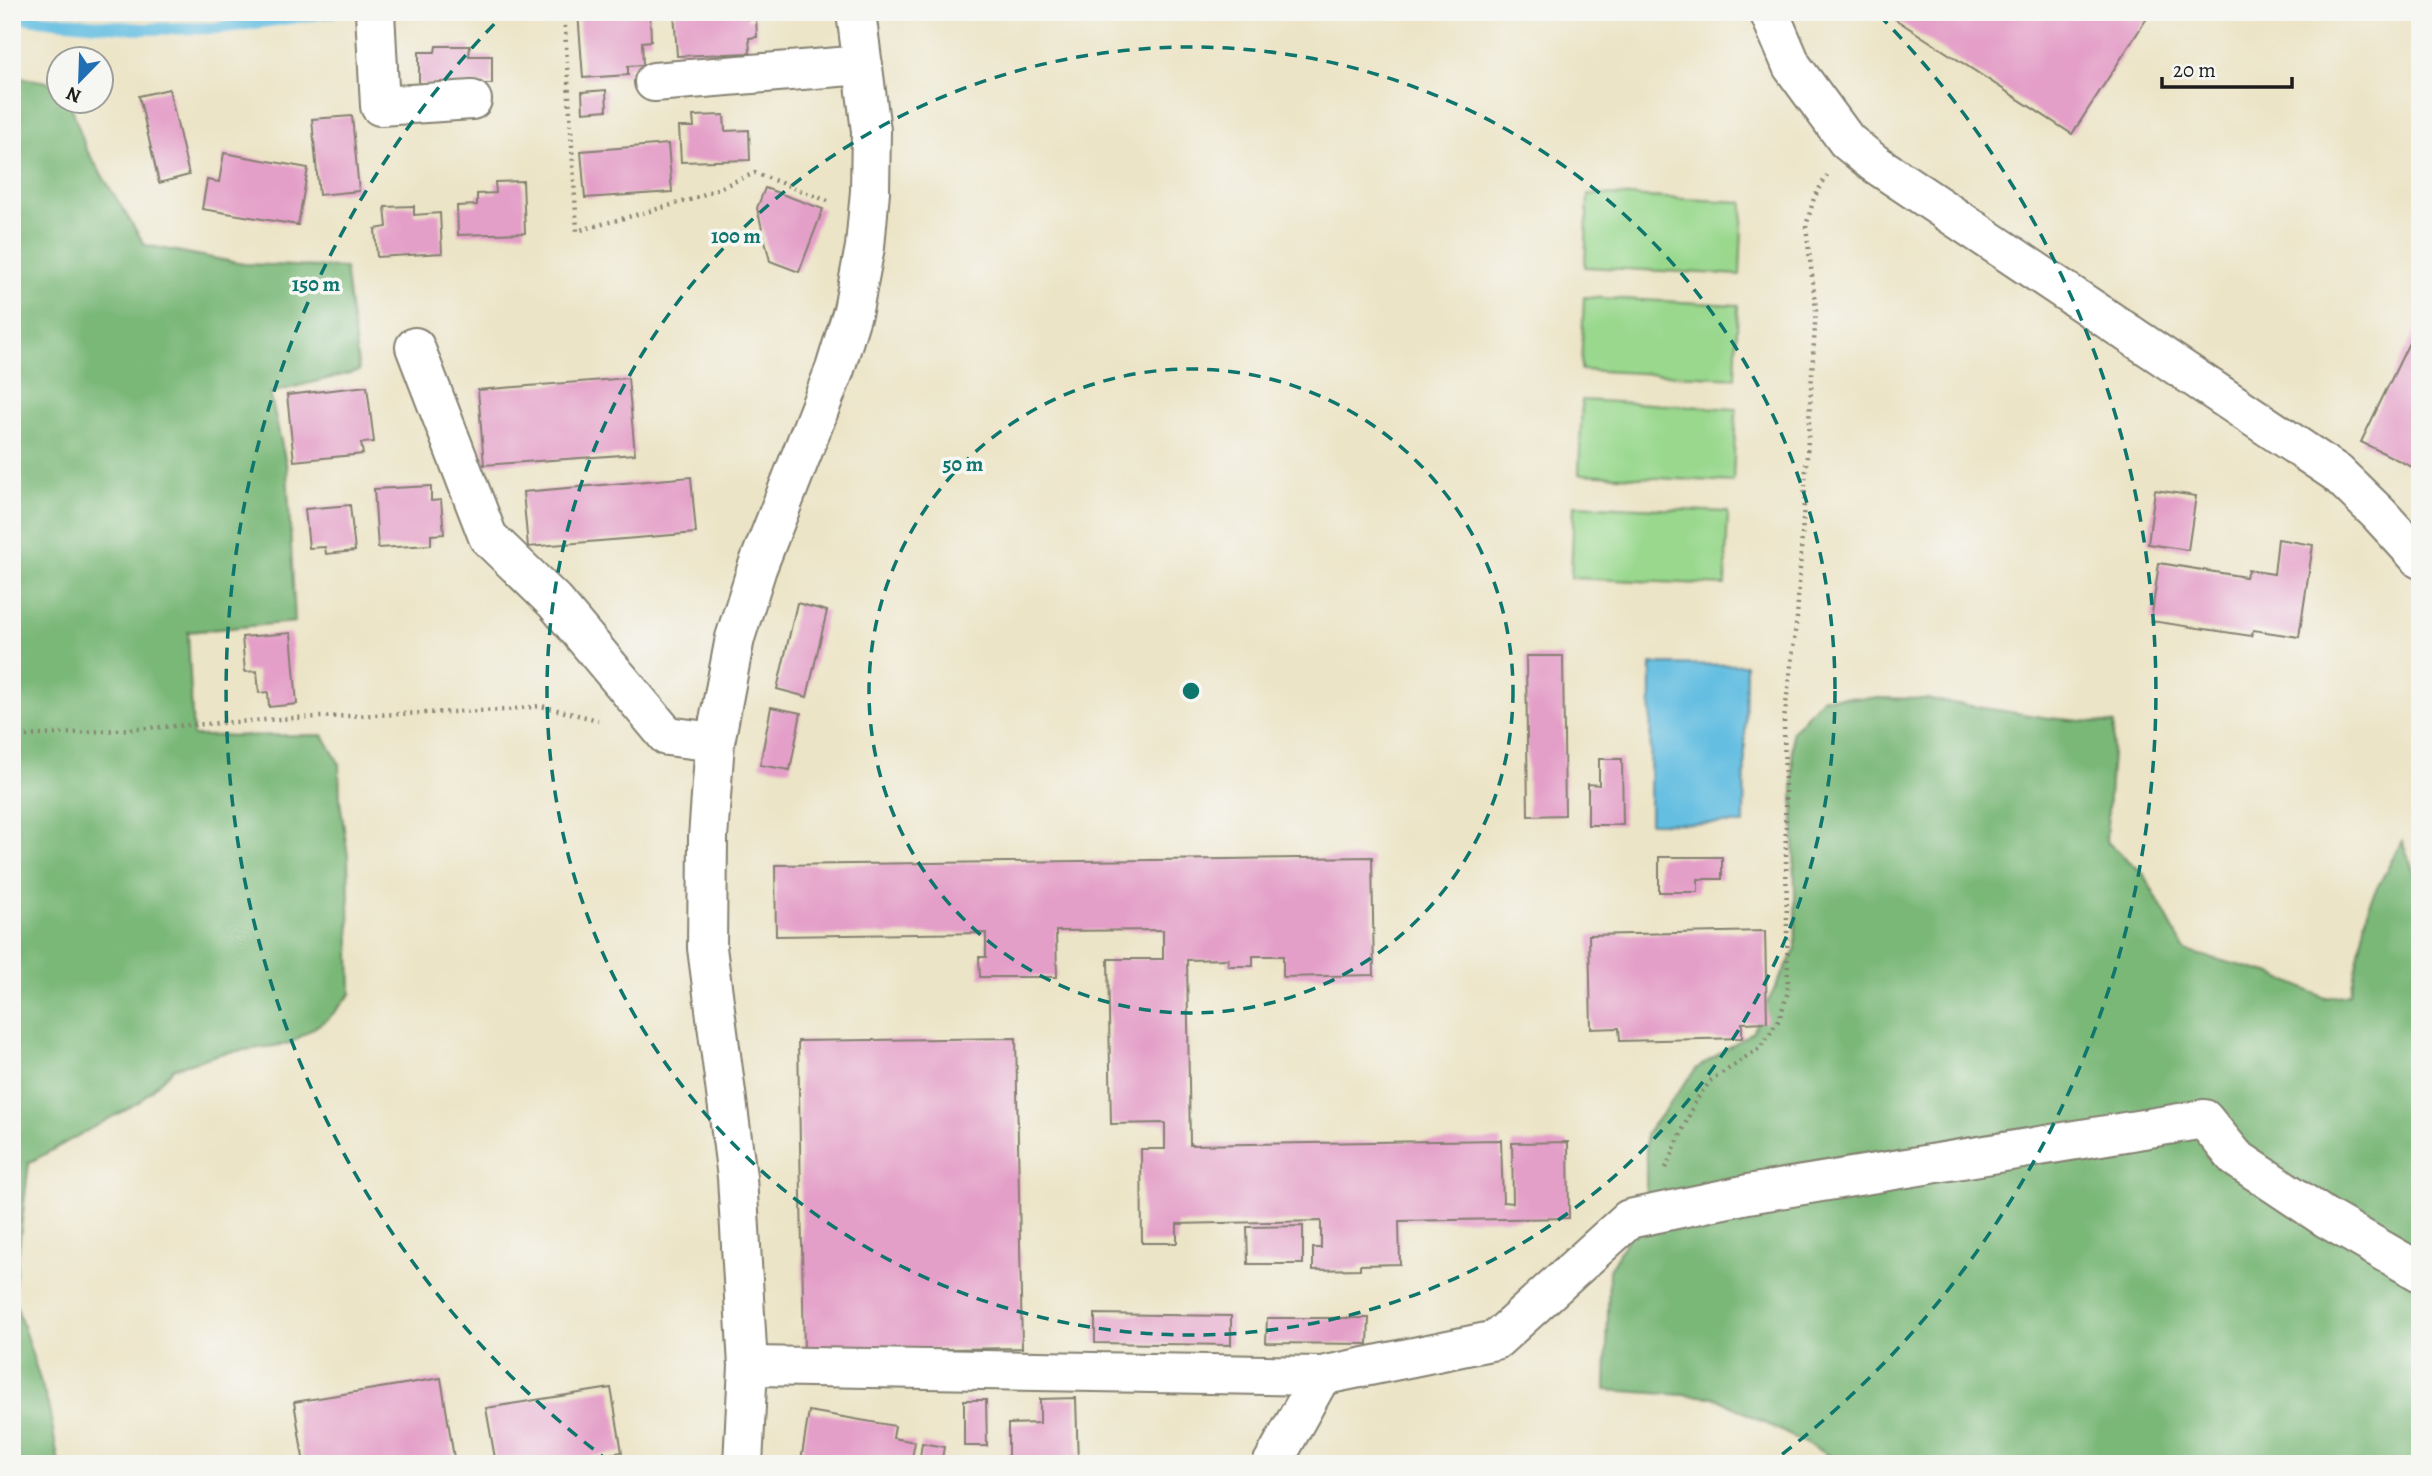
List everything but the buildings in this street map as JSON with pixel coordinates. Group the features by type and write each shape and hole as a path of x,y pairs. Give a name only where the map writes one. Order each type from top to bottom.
{"street":[{"path":"375,12 380,106 472,100"},
{"path":"743,1464 748,1366 737,1178 707,948 708,838 715,742 735,638 757,568 835,369 853,310 865,247 871,131 856,12"},
{"path":"1769,12 1792,66 1847,141 1874,163 2337,472 2420,559"},
{"path":"654,82 863,65"},
{"path":"415,347 488,537 555,602 667,736 715,742"},
{"path":"748,1366 1321,1376 1496,1340 1629,1219 1748,1194 2204,1119 2236,1158 2326,1218 2420,1272"},
{"path":"1272,1464 1321,1376"}],"path":[{"path":"564,12 577,231 690,200 755,173 868,216"},
{"path":"1646,1216 1695,1102 1710,1081 1760,1048 1779,1020 1788,992 1784,720 1797,617 1816,309 1806,226 1814,198 1847,141"},
{"path":"12,737 295,718 505,710 541,706 604,721"}],"green space":[{"path":"12,76 46,82 46,116 75,116 86,149 145,245 244,264 345,268 359,371 270,393 287,468 295,622 188,632 193,736 323,735 339,763 340,801 348,856 351,994 329,1018 289,1044 223,1053 174,1068 139,1102 29,1163 13,1295 49,1408 59,1464 12,1464"},
{"path":"1588,194 1743,202 1740,275 1585,267"},
{"path":"1584,297 1738,305 1735,378 1581,370"},
{"path":"1582,400 1736,409 1733,482 1579,474"},
{"path":"1574,505 1728,512 1725,585 1571,578"},
{"path":"1823,697 1927,699 2049,718 2114,724 2106,841 2143,873 2185,951 2272,974 2325,998 2350,994 2370,901 2402,841 2420,887 2420,1464 1846,1464 1714,1397 1606,1390 1609,1270 1646,1206 1646,1134 1696,1069 1752,1032 1796,948 1792,732"}],"water":[{"path":"1651,664 1746,665 1744,824 1650,823"}],"waterway":[{"path":"12,17 142,29 219,28 332,12"}]}
